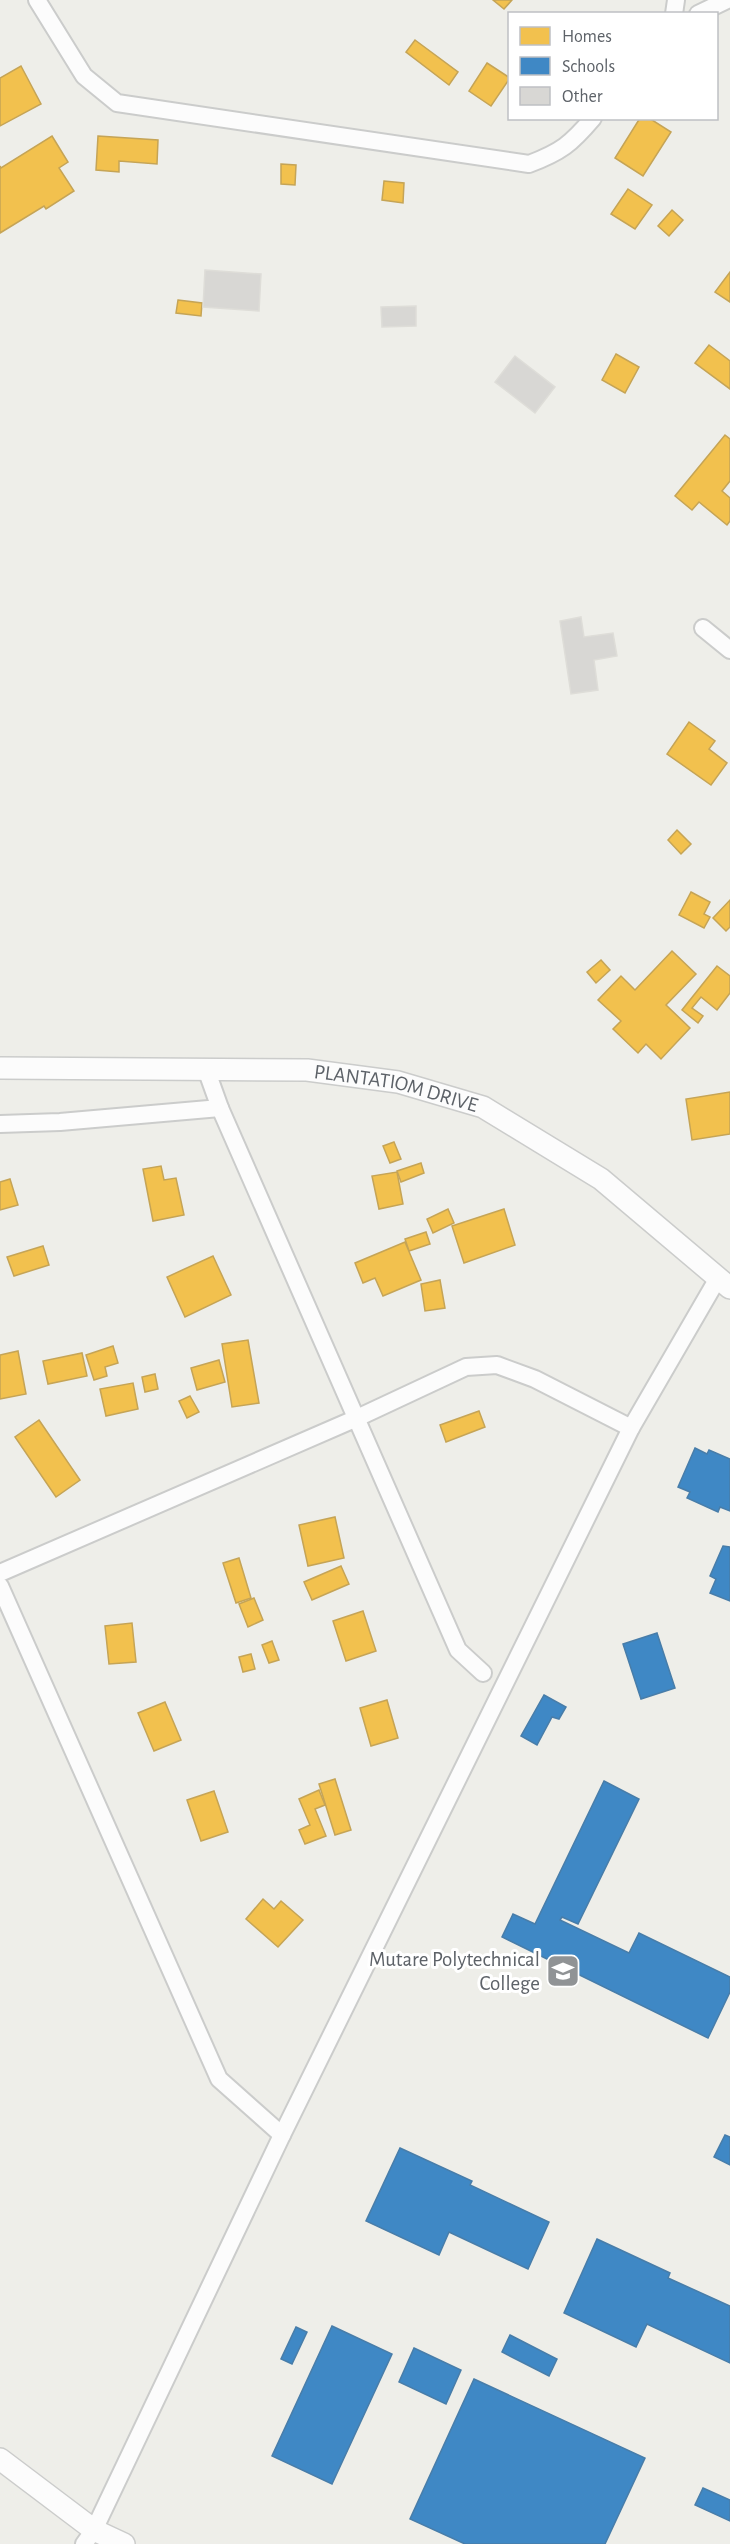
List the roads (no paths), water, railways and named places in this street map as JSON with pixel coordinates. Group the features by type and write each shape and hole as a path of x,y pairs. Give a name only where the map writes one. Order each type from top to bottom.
{"street":[{"path":"37,0 84,76 117,103 529,164 553,155 573,142 591,120"},
{"path":"703,12 728,1"},
{"path":"703,628 730,650"},
{"name":"PLANTATIOM DRIVE","path":"0,1068 307,1071 398,1082 483,1107 601,1179 726,1277"},
{"path":"206,1069 220,1108 458,1650 483,1673"},
{"path":"0,1124 60,1122 220,1108"},
{"path":"89,2537 282,2134 631,1428 726,1277"},
{"path":"0,1573 357,1418 466,1367 497,1365 535,1379 631,1428"},
{"path":"0,1586 219,2079 282,2134"},
{"path":"0,2459 89,2537 124,2544"}],"place":[{"name":"Mutare Polytechnical College","path":"563,1971"}]}
